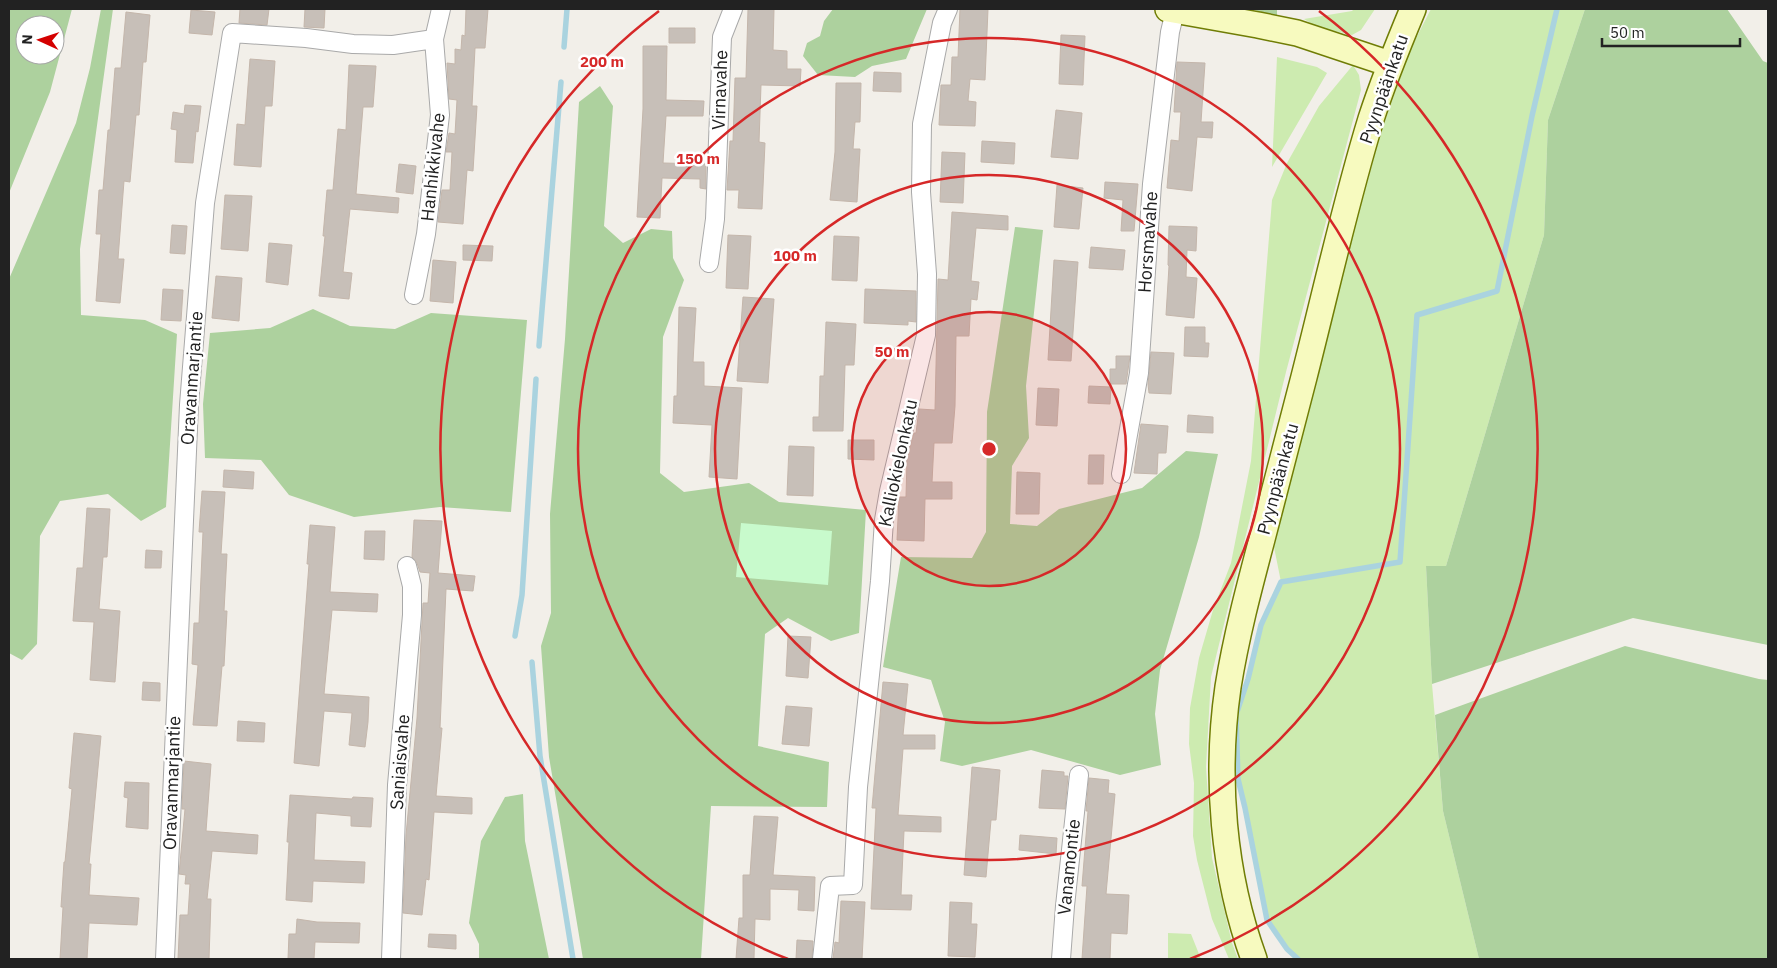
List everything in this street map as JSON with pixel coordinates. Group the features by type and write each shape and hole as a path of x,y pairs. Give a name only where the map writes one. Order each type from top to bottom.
{"main road":[{"name":"Pyynpäänkatu","path":"1254,959 1237,900 1228,849 1224,806 1223,750 1228,688 1242,614 1371,120 1390,64 1412,9"},
{"path":"1171,10 1297,33 1390,64"}],"street":[{"path":"434,39 442,9"},
{"name":"Virnavahe","path":"709,263 715,219 722,36 734,9"},
{"name":"Kalliokielonkatu","path":"822,959 830,886 853,884 858,788 880,581 884,520 888,491 926,335 926,274 921,192 922,124 942,23 948,9"},
{"name":"Horsmavahe","path":"1120,474 1139,373 1152,184 1171,10"},
{"name":"Oravanmarjantie","path":"165,959 189,405 205,203 232,33 306,38 353,44 393,45 434,39"},
{"name":"Hanhikkivahe","path":"414,295 426,234 440,115 434,39"},
{"name":"Saniaisvahe","path":"391,959 397,785 412,615 412,586 408,566"},
{"name":"Vanamontie","path":"1061,959 1064,906 1079,775"}],"green space":[{"path":"9,9 72,9 65,35 65,15 15,15 15,65 57,65 50,92 9,193"},
{"path":"101,9 113,9 80,249 81,315 145,320 177,334 166,507 141,521 108,494 60,501 40,536 37,644 22,660 9,653 9,279 76,123 90,68"},
{"path":"833,9 927,9 906,59 872,66 855,77 818,75 803,56 807,43 820,36 824,21"},
{"path":"1250,9 1277,9 1277,16"},
{"path":"1354,9 1375,9 1361,30 1352,35 1317,27 1304,19 1352,11"},
{"path":"1431,9 1585,9 1548,120 1544,235 1446,566 1426,566 1432,684 1443,811 1479,959 1298,959 1287,949 1267,920 1246,808 1238,779 1236,715 1248,679 1261,625 1281,582 1274,547 1333,308 1380,135 1410,50"},
{"path":"1585,9 1727,9 1763,61 1768,63 1768,645 1633,618 1432,684 1426,566 1446,566 1544,235 1548,120"},
{"path":"1277,57 1317,67 1327,73 1272,167"},
{"path":"1353,65 1359,75 1361,90 1286,372 1211,677 1206,767 1212,858 1232,943 1238,959 1229,959 1212,919 1193,836 1194,783 1189,744 1190,708 1199,658 1213,610 1231,563 1251,461 1272,200 1287,163 1319,106"},
{"path":"600,86 613,106 604,226 623,243 651,229 672,231 673,258 684,280 663,337 660,473 684,492 749,483 779,502 866,510 859,633 831,641 788,618 765,634 758,746 829,762 827,807 711,806 701,959 583,959 549,757 541,646 551,613 550,514 565,339 579,102"},
{"path":"1015,227 1043,230 1026,386 1029,438 1012,466 1010,524 1037,526 1059,509 1142,488 1186,451 1218,454 1199,537 1160,670 1155,714 1161,765 1120,775 1031,750 962,766 940,761 945,722 931,680 883,667 901,557 972,558 986,532 987,412"},
{"path":"313,309 350,326 395,329 431,313 527,320 511,512 440,507 354,517 289,495 261,460 205,458 203,404 210,333 270,328"},
{"path":"741,523 832,531 828,585 736,577"},
{"path":"1625,646 1768,680 1768,959 1479,959 1443,811 1435,715"},
{"path":"523,794 525,841 549,959 479,959 479,944 469,923 481,841 505,797"},
{"path":"1168,933 1191,934 1201,959 1168,959"}],"building":[{"path":"240,9 269,9 267,25 239,23"},
{"path":"305,9 325,9 324,28 304,27"},
{"path":"466,9 488,9 485,48 475,48 472,106 477,106 473,171 467,170 463,224 438,222 442,190 450,190 452,152 446,152 449,133 455,134 457,100 449,99 447,63 455,64 455,49 461,50 462,35 465,36"},
{"path":"748,9 774,9 773,50 787,51 787,69 801,69 800,86 761,85 759,142 765,143 762,209 738,208 739,190 727,190 730,141 733,141 735,78 746,78"},
{"path":"960,9 988,9 985,80 970,79 968,101 976,102 975,126 939,125 941,85 951,85 952,57 958,57"},
{"path":"191,10 215,12 212,35 189,33"},
{"path":"126,12 150,15 146,62 143,62 139,115 136,115 130,182 124,181 118,259 124,259 120,303 96,301 101,234 96,234 99,190 103,190 108,130 110,130 115,68 121,68"},
{"path":"669,28 695,28 695,43 669,43"},
{"path":"1061,35 1085,36 1083,85 1059,84"},
{"path":"643,46 667,46 666,100 704,101 703,116 666,116 663,163 706,164 706,189 700,188 700,179 662,178 660,218 637,217 643,109"},
{"path":"250,59 275,61 272,106 265,106 261,167 234,165 237,124 245,125"},
{"path":"1177,62 1205,63 1201,122 1213,122 1212,138 1197,137 1192,191 1167,188 1171,140 1179,141 1181,112 1174,112"},
{"path":"349,65 376,66 373,107 363,107 356,194 399,198 398,213 350,209 343,272 352,273 349,299 319,296 327,190 333,190 338,129 346,130"},
{"path":"874,72 901,73 901,92 873,91"},
{"path":"836,83 861,83 860,122 855,122 853,149 860,149 857,202 830,200 835,152"},
{"path":"185,105 201,106 193,163 175,162 177,130 171,129 173,112 184,114"},
{"path":"1056,110 1082,113 1078,159 1051,157"},
{"path":"982,141 1015,143 1014,164 981,162"},
{"path":"942,152 965,153 963,203 940,202"},
{"path":"399,164 416,166 413,194 396,192"},
{"path":"1105,182 1138,184 1134,231 1121,231 1123,200 1104,198"},
{"path":"1057,185 1083,188 1079,229 1054,227"},
{"path":"225,195 252,196 248,251 221,249"},
{"path":"952,212 1008,216 1008,230 976,228 971,281 979,282 977,300 971,299 969,336 956,336 955,406 952,443 934,443 932,482 952,482 952,499 925,499 924,541 897,540 899,497 906,497 907,459 914,433 916,433 919,409 935,410 938,279 948,280"},
{"path":"172,225 187,226 185,254 170,253"},
{"path":"1169,226 1197,227 1196,251 1187,250 1186,277 1197,278 1194,318 1166,315"},
{"path":"728,235 751,236 748,289 726,288"},
{"path":"834,236 859,237 857,281 832,280"},
{"path":"269,243 292,245 288,285 266,282"},
{"path":"463,245 493,246 492,261 463,260"},
{"path":"1091,247 1125,250 1123,270 1089,268"},
{"path":"433,260 456,262 453,303 430,301"},
{"path":"1054,260 1078,262 1071,361 1048,360"},
{"path":"216,276 242,278 239,321 212,318"},
{"path":"163,289 183,290 181,321 161,320"},
{"path":"865,289 916,291 916,322 908,321 908,325 864,323"},
{"path":"743,297 774,299 768,383 737,381"},
{"path":"679,307 696,308 693,362 704,362 704,386 742,388 737,479 709,477 712,425 673,423 674,396 677,396"},
{"path":"826,322 856,324 854,365 845,365 843,431 813,431 813,417 819,417 820,376 824,376"},
{"path":"1185,327 1205,327 1205,343 1209,343 1208,357 1184,356"},
{"path":"1151,352 1174,353 1171,394 1149,393"},
{"path":"1116,356 1130,356 1126,384 1110,384 1110,369 1116,369"},
{"path":"1089,386 1111,387 1110,404 1088,403"},
{"path":"1038,388 1059,389 1057,426 1036,425"},
{"path":"1188,415 1213,417 1213,433 1187,432"},
{"path":"1141,424 1168,426 1166,453 1158,453 1157,474 1134,473"},
{"path":"848,440 874,440 874,460 848,459"},
{"path":"789,446 814,447 813,496 787,495"},
{"path":"1089,455 1104,455 1103,484 1088,484"},
{"path":"224,470 254,472 253,489 223,487"},
{"path":"1017,472 1040,473 1039,514 1016,514"},
{"path":"202,491 225,492 221,554 227,554 224,611 227,611 224,666 222,666 217,726 193,725 198,665 192,664 194,623 199,623 203,532 199,532"},
{"path":"87,508 110,509 107,557 103,557 99,609 120,611 115,682 90,680 94,622 73,621 77,568 83,568"},
{"path":"414,520 442,521 438,573 475,576 473,591 446,589 440,728 442,728 436,796 472,798 472,814 434,812 429,880 426,879 422,915 403,913 406,835 417,718 423,603 428,603 430,573 420,572 417,563 412,557"},
{"path":"310,525 335,527 330,592 378,594 377,612 332,610 324,694 369,697 368,722 365,747 349,745 352,713 324,711 319,766 294,763 309,564 307,564"},
{"path":"365,531 385,531 384,560 364,559"},
{"path":"146,550 162,551 161,568 145,568"},
{"path":"788,636 811,637 808,678 786,676"},
{"path":"143,682 160,683 160,701 142,700"},
{"path":"883,682 908,684 903,735 935,735 935,749 903,749 898,815 941,817 941,832 904,831 901,895 912,895 911,910 871,909 876,808 872,808"},
{"path":"786,706 812,708 809,746 782,744"},
{"path":"238,721 265,723 264,742 237,741"},
{"path":"74,733 101,736 89,864 91,864 89,895 139,898 137,925 89,923 87,959 60,959 63,907 61,907 72,789 69,788"},
{"path":"184,761 211,764 206,831 258,835 257,854 212,851 207,899 211,899 209,959 178,959 180,915 188,915 190,884 185,884 186,875 179,874 185,809 182,809"},
{"path":"972,767 1000,770 996,820 991,820 986,877 964,875"},
{"path":"1042,770 1064,772 1064,776 1068,776 1065,809 1039,808"},
{"path":"1089,778 1109,780 1108,793 1115,794 1106,894 1129,895 1127,934 1111,933 1110,959 1082,959 1087,886 1082,886"},
{"path":"125,782 149,783 148,829 126,827 128,798 124,797"},
{"path":"290,795 352,799 353,797 373,798 371,827 351,826 351,816 316,813 314,860 365,862 364,883 313,881 312,902 286,900"},
{"path":"754,816 778,817 773,875 815,877 814,911 798,910 799,890 770,889 770,920 755,919 754,959 736,959 739,918 743,918 743,875 750,875"},
{"path":"1020,835 1057,838 1056,854 1019,850"},
{"path":"841,901 865,902 862,959 833,959 835,942 839,943"},
{"path":"950,902 972,903 971,924 977,924 975,957 948,956"},
{"path":"297,919 317,922 360,923 359,943 315,942 314,959 288,959 289,934 296,934"},
{"path":"429,934 456,935 456,949 428,947"},
{"path":"797,940 813,941 812,959 796,959"}],"waterway":[{"path":"564,47 567,9"},
{"path":"1298,959 1287,949 1267,920 1238,779 1236,715 1248,679 1261,625 1281,582 1400,562 1417,315 1497,291 1532,116 1557,9"},
{"path":"539,346 561,82"},
{"path":"515,636 522,595 536,379"},
{"path":"532,662 540,756 573,959"}]}
